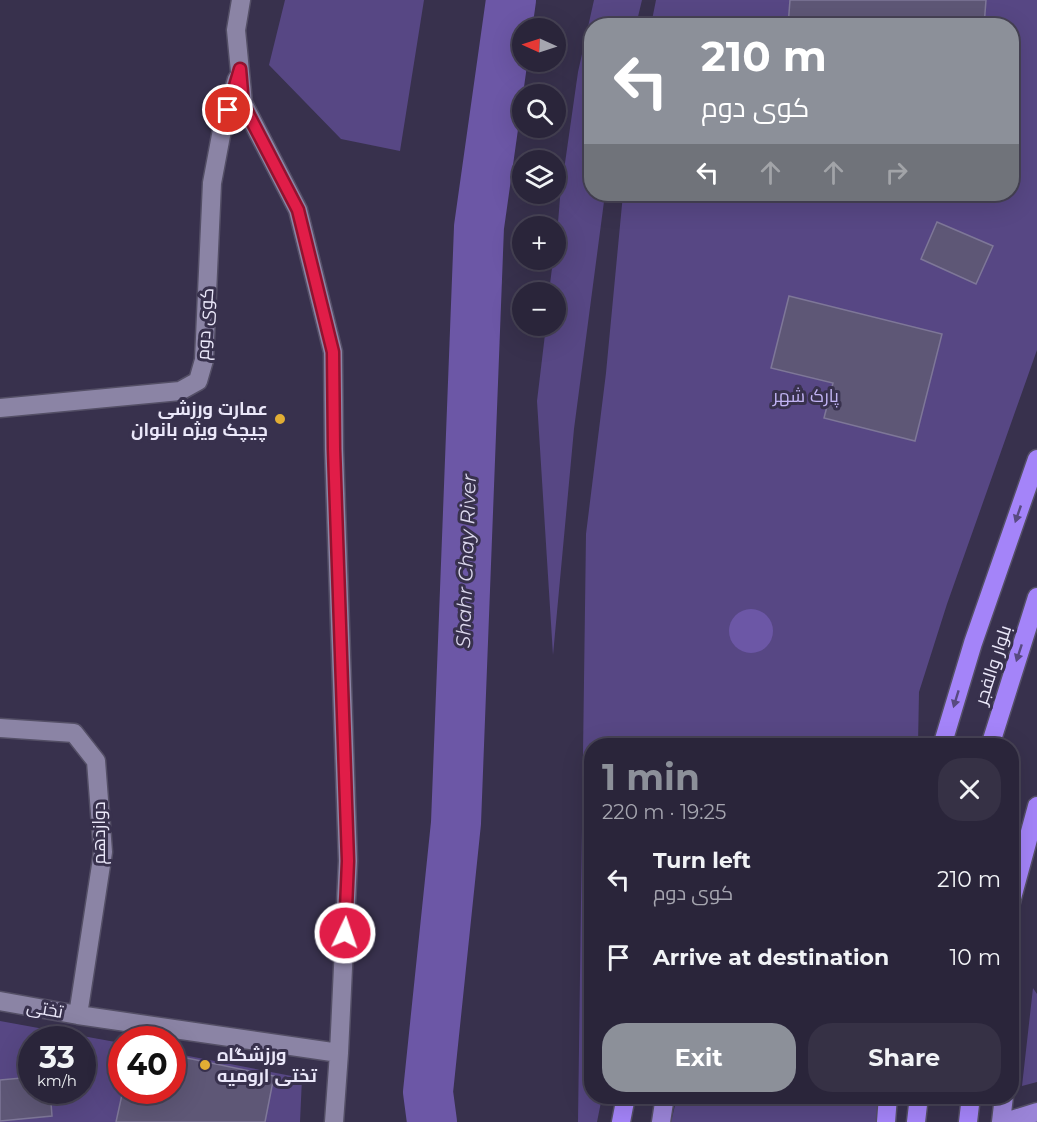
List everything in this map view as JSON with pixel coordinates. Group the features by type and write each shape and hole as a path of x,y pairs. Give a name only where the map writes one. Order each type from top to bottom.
{"highway":[{"path":"944,738 973,643 1037,459"},
{"name":"بلوار والفجر","path":"993,738 1037,597"},
{"path":"1019,872 1037,806"},
{"path":"621,1122 624,1104"},
{"path":"886,1122 887,1104"},
{"path":"916,1122 918,1104"},
{"path":"968,1122 970,1104"}],"main road":[{"path":"661,1122 664,1104"},
{"path":"1004,1104 1003,1122 1037,1112"}],"street":[{"path":"241,0 236,30 243,104 298,210 333,352 334,461 348,861 334,1122"},
{"name":"کوی دوم","path":"0,408 180,392 198,381 204,360 212,183 222,130 240,69"},
{"name":"دوازدهم","path":"0,728 74,733 96,761 103,852 78,1015"},
{"name":"تختی","path":"0,1001 78,1015 339,1053"}],"green space":[{"path":"285,0 424,0 400,151 341,139 269,65"},
{"path":"594,0 642,0 638,18 590,18"},
{"name":"پارک شهر","path":"656,0 1037,0 1037,350 947,604 919,692 918,738 584,738 584,1104 601,1104 597,1122 578,1122 586,534 606,373 622,201 1019,201 1019,18 652,18"},
{"path":"584,45 584,201 604,201 574,429 553,655 537,401 545,336 566,336 566,282 550,282 552,270 566,270 566,216 559,216 560,204 566,204 566,156"},
{"path":"1033,988 1037,994 1037,1082 1022,1086"},
{"name":"ورزشگاه تختی ارومیه","path":"0,1021 28,1026 18,1026 18,1104 96,1104 96,1038 108,1041 108,1104 186,1104 186,1056 302,1078 300,1122 0,1122"},
{"path":"675,1104 878,1104 877,1122 671,1122"}],"shaded area":[{"path":"751,609 766,616 773,631 766,646 751,653 736,646 729,631 736,616"}],"building":[{"path":"790,0 986,0 985,18 789,18"},
{"path":"937,222 993,246 976,284 921,259"},
{"path":"789,296 942,334 915,441 824,418 833,383 771,368"},
{"path":"186,1058 274,1076 265,1122 116,1122 120,1104 186,1104"},
{"path":"18,1078 18,1104 51,1104 52,1116 0,1121 0,1080"}],"waterway":[{"name":"Shahr Chay River","path":"432,1122 428,1092 456,823 479,227 511,0"}],"place":[{"name":"عمارت ورزشی چیچک ویژه بانوان","path":"280,419"},
{"name":"ورزشگاه تختی ارومیه","path":"205,1065"}],"route":[{"path":"228,110 240,69 243,104 298,210 333,352 334,449 348,861 345,933"}]}
